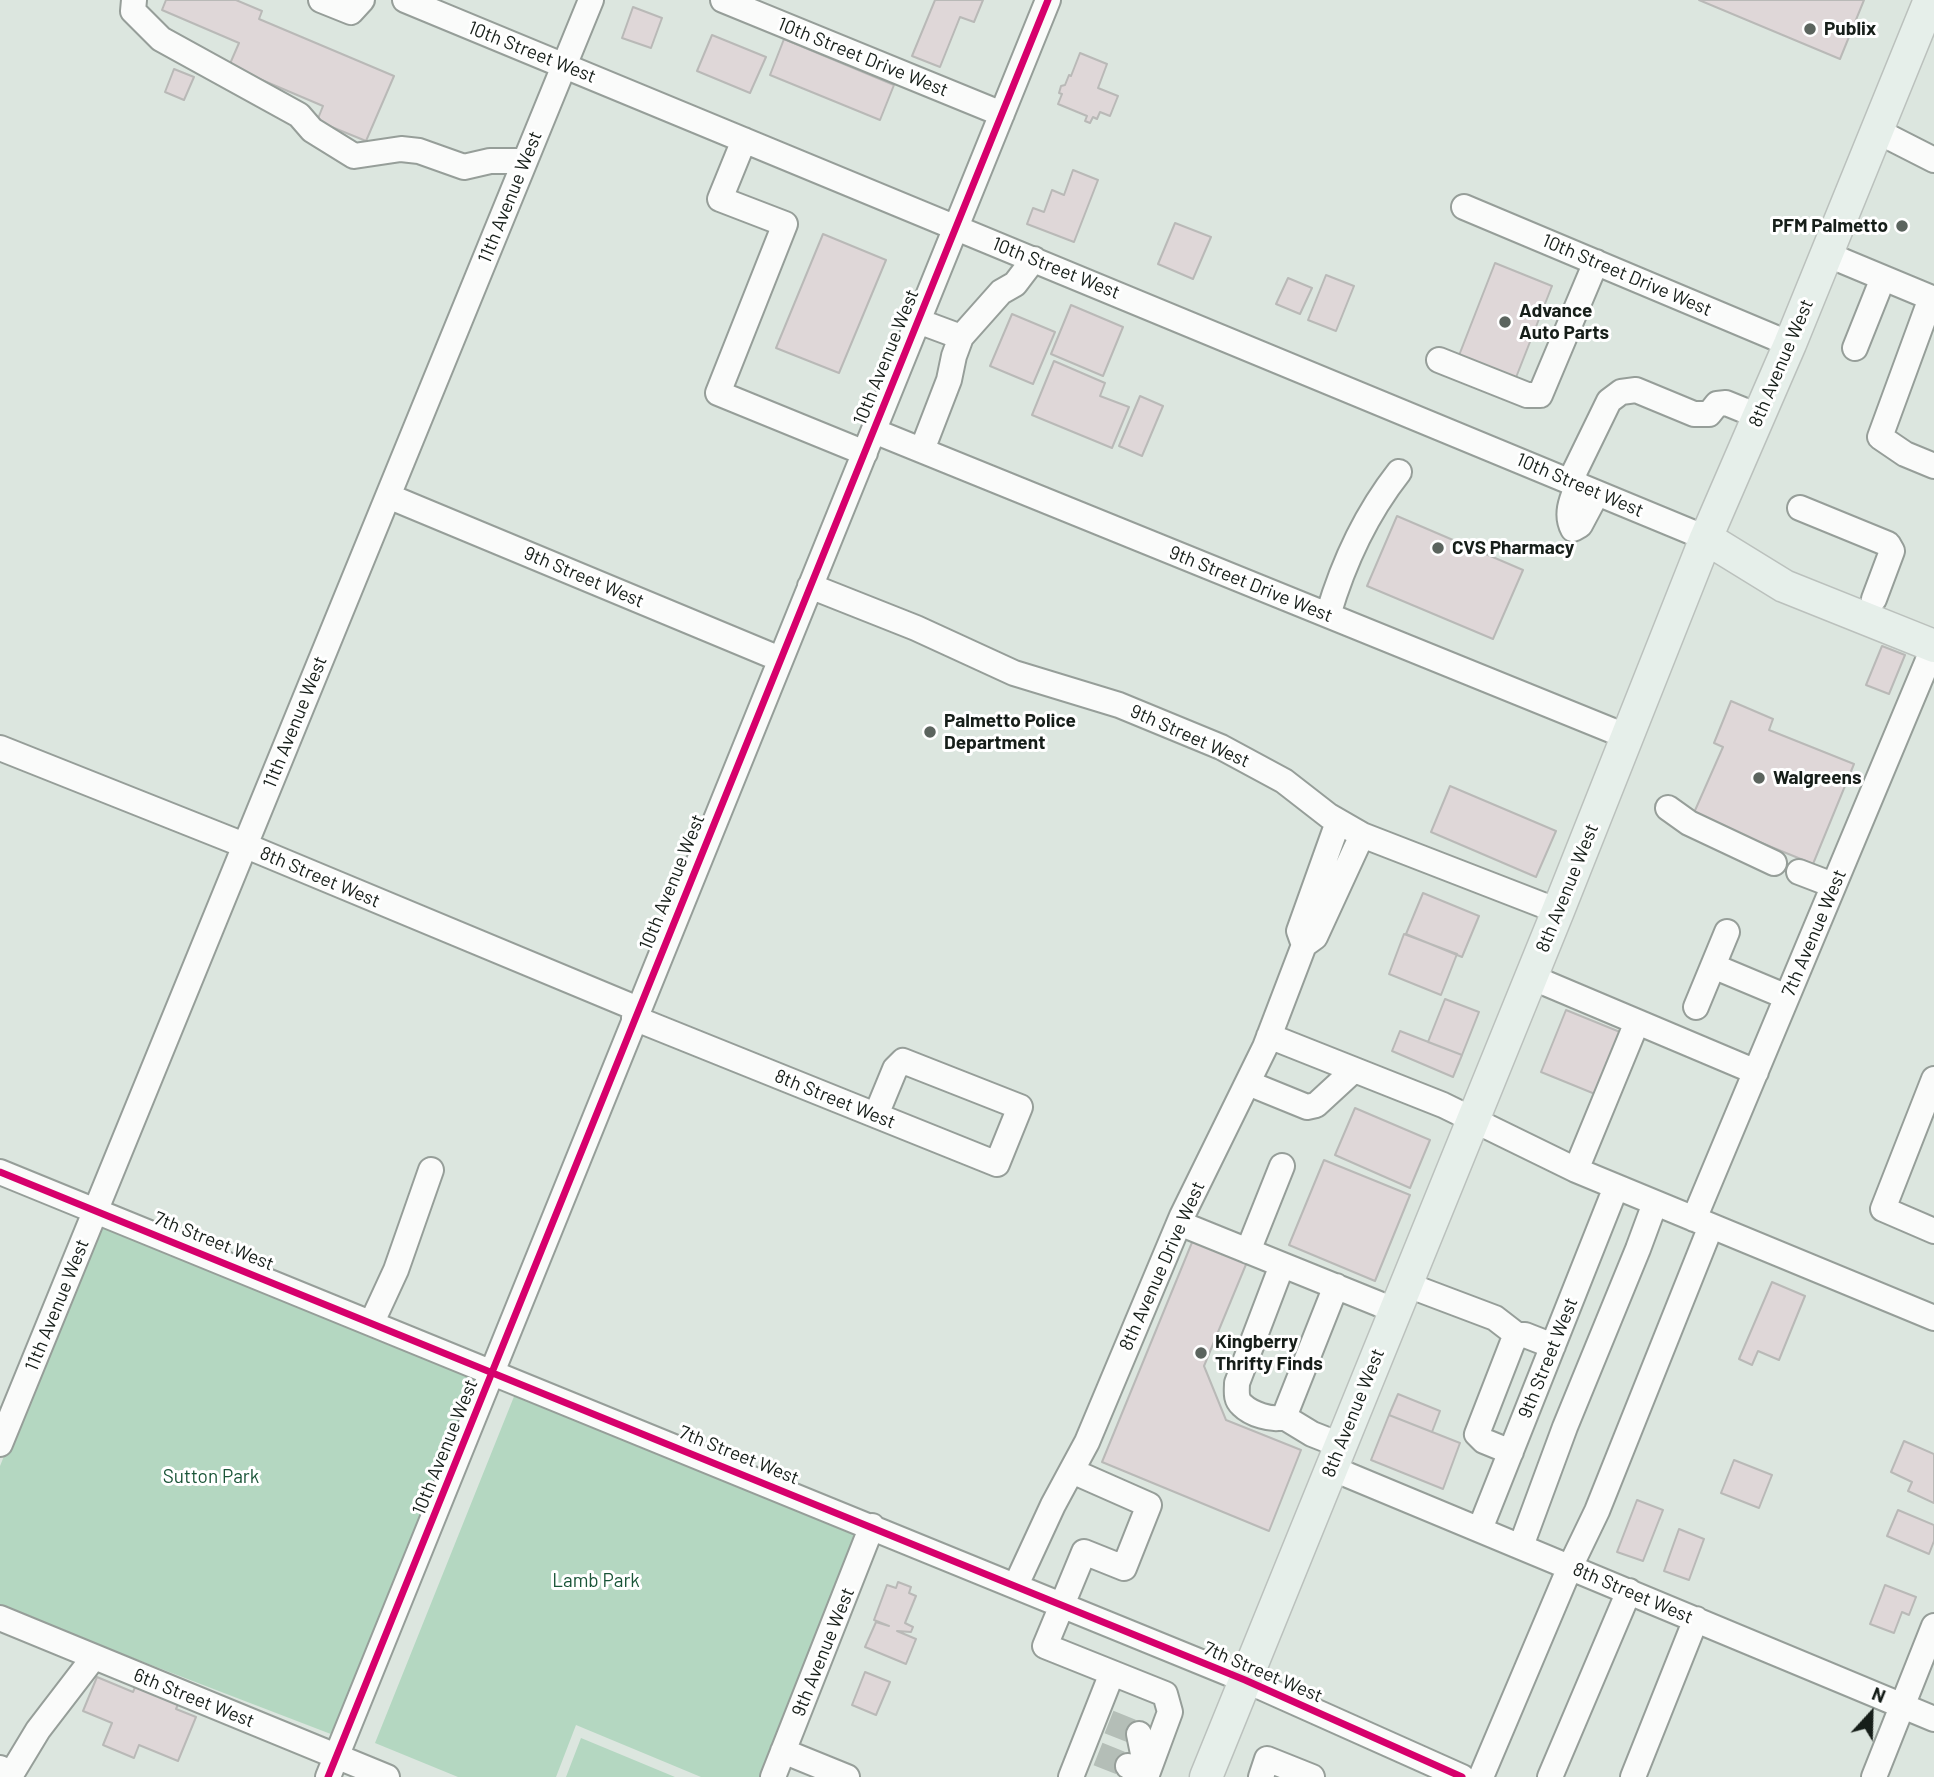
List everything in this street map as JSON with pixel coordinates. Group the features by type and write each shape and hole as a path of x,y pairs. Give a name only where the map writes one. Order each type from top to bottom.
{"main road":[{"name":"8th Avenue West","path":"1206,1777 1531,978 1706,538 1790,344 1930,0"},
{"name":"10th Street West","path":"1706,538 1793,566 1934,624"},
{"name":"10th Street West","path":"1706,538 1784,586 1934,646"}],"street":[{"path":"134,0 133,11 161,39 299,115 312,130 354,156 401,149 419,151 464,167 491,161 525,160"},
{"path":"321,0 351,12 362,0"},
{"name":"10th Street West","path":"405,0 1706,538"},
{"name":"11th Avenue West","path":"0,1444 591,0"},
{"name":"10th Street Drive West","path":"723,0 1002,114"},
{"name":"10th Avenue West","path":"333,1767 1048,0"},
{"path":"1877,131 1934,160"},
{"name":"9th Street Drive West","path":"744,140 720,199 785,224 718,393 870,442 922,450 1628,737"},
{"name":"10th Street Drive West","path":"1464,207 1790,344"},
{"path":"1826,254 1932,299 1880,437 1905,454 1934,466"},
{"path":"922,450 949,380 961,337 1001,292 1015,284 1034,259"},
{"path":"1439,360 1527,395 1540,395 1596,262"},
{"path":"1855,348 1884,278"},
{"path":"918,320 961,337"},
{"path":"1581,486 1609,401 1621,392 1636,390 1694,414 1709,414 1717,404 1726,404 1758,416"},
{"path":"1328,615 1334,593 1370,514 1399,472"},
{"name":"9th Street West","path":"388,496 780,659"},
{"path":"1800,508 1888,544 1892,551 1874,599"},
{"name":"9th Street West","path":"810,586 916,628 1014,673 1119,705 1221,747 1284,781 1338,822 1362,835 1558,911"},
{"name":"7th Avenue West","path":"1481,1777 1570,1567 1597,1511 1756,1072 1934,646"},
{"name":"8th Street West","path":"0,748 244,845 636,1014 876,1115 997,1164 1020,1107 902,1061 897,1065 876,1115"},
{"path":"1668,808 1689,823 1774,863"},
{"name":"8th Avenue Drive West","path":"1304,945 1299,931 1338,822"},
{"name":"8th Avenue Drive West","path":"1016,1586 1053,1505 1087,1442 1179,1223 1269,1036 1304,945 1315,937 1362,835"},
{"path":"1799,872 1833,886"},
{"path":"1696,1007 1727,932"},
{"path":"1713,966 1787,997"},
{"path":"1531,978 1756,1072"},
{"path":"1576,1170 1637,1022"},
{"path":"1269,1036 1473,1118 1576,1170 1934,1318"},
{"path":"1248,1083 1307,1107 1316,1105 1354,1069"},
{"path":"1934,1079 1883,1209 1934,1231"},
{"path":"1248,1251 1282,1166"},
{"path":"372,1322 396,1270 431,1170"},
{"name":"7th Street West","path":"0,1172 1245,1680 1437,1772 1462,1777"},
{"name":"9th Street West","path":"1480,1529 1616,1186"},
{"path":"1521,1546 1565,1427 1634,1261 1655,1202"},
{"path":"1179,1223 1336,1286 1495,1318 1517,1335 1525,1335 1553,1346"},
{"name":"8th Street West","path":"1282,1265 1237,1384 1237,1397 1242,1405 1276,1420 1284,1417 1312,1434 1336,1456 1480,1529 1934,1719"},
{"path":"1284,1417 1336,1286"},
{"path":"1511,1452 1484,1441 1477,1434 1517,1335"},
{"path":"1072,1471 1149,1505 1124,1568 1084,1552 1045,1646 1165,1694 1170,1712 1141,1773"},
{"name":"9th Avenue West","path":"773,1777 872,1526"},
{"path":"1550,1777 1629,1591"},
{"name":"6th Street West","path":"0,1618 94,1657 333,1767 387,1777"},
{"path":"1633,1777 1696,1619"},
{"path":"1874,1777 1934,1626"},
{"path":"8,1773 94,1657"},
{"path":"1085,1777 1112,1673"},
{"path":"1071,1777 1109,1721"},
{"path":"1139,1734 1141,1773"},
{"path":"783,1751 847,1777"},
{"path":"1261,1777 1267,1759 1312,1777"}],"green space":[{"name":"Sutton Park","path":"99,1220 484,1376 336,1736 0,1607 0,1466"},
{"name":"Lamb Park","path":"515,1394 865,1531 762,1777 701,1777 576,1725 556,1777 458,1777 375,1743"},
{"path":"581,1738 675,1777 566,1777"}],"building":[{"path":"166,0 236,0 262,11 259,19 394,76 366,141 317,121 323,106 229,66 239,43 162,10"},
{"path":"935,0 983,0 974,22 960,17 940,67 912,56"},
{"name":"Publix","path":"1699,0 1864,0 1840,59"},
{"path":"633,7 662,18 651,48 622,38"},
{"path":"712,35 766,57 750,93 697,71"},
{"path":"784,39 894,85 880,120 770,75"},
{"path":"1080,53 1107,64 1098,88 1118,96 1110,116 1100,112 1097,119 1093,117 1090,123 1085,121 1087,116 1058,104 1062,94 1059,93 1061,86 1065,85 1069,75 1071,76"},
{"path":"174,69 194,77 184,100 165,92"},
{"path":"1073,170 1098,180 1074,242 1027,224 1033,208 1044,212 1052,190 1064,195"},
{"path":"1175,223 1211,237 1193,279 1158,264"},
{"path":"823,234 886,260 839,373 776,348"},
{"name":"Advance Auto Parts","path":"1495,263 1552,286 1515,380 1458,358"},
{"path":"1326,275 1354,286 1336,331 1308,320"},
{"path":"1288,278 1312,288 1300,314 1276,304"},
{"path":"1071,305 1123,327 1103,376 1051,354"},
{"path":"1012,314 1055,332 1033,384 990,366"},
{"path":"1054,361 1105,383 1100,396 1129,407 1112,448 1032,415"},
{"path":"1140,396 1163,406 1142,456 1119,446"},
{"name":"CVS Pharmacy","path":"1397,516 1523,570 1493,639 1367,586"},
{"path":"1882,646 1905,655 1889,694 1866,685"},
{"path":"1731,701 1773,719 1769,730 1854,764 1813,864 1693,815 1723,747 1714,743"},
{"path":"1450,786 1556,831 1536,877 1431,832"},
{"path":"1423,893 1479,916 1462,957 1406,934"},
{"path":"1404,934 1457,954 1441,995 1389,974"},
{"path":"1445,999 1479,1012 1462,1055 1428,1042"},
{"path":"1566,1010 1620,1032 1595,1094 1541,1072"},
{"path":"1400,1031 1462,1055 1453,1077 1392,1051"},
{"path":"1355,1108 1430,1140 1410,1188 1335,1155"},
{"path":"1324,1160 1410,1195 1375,1281 1289,1245"},
{"path":"1193,1240 1247,1262 1204,1366 1226,1420 1301,1450 1269,1531 1102,1462"},
{"path":"1772,1282 1805,1296 1779,1360 1758,1351 1752,1365 1739,1359"},
{"path":"1398,1394 1440,1411 1432,1432 1389,1415"},
{"path":"1389,1415 1460,1443 1443,1489 1371,1460"},
{"path":"1904,1441 1934,1454 1934,1503 1908,1491 1912,1482 1891,1472"},
{"path":"1734,1460 1772,1475 1759,1508 1721,1493"},
{"path":"1637,1500 1663,1510 1643,1561 1617,1552"},
{"path":"1898,1510 1934,1525 1934,1541 1929,1554 1887,1536"},
{"path":"1679,1529 1704,1539 1689,1580 1664,1571"},
{"path":"898,1582 911,1587 909,1593 916,1596 905,1623 913,1627 911,1632 897,1631 916,1639 906,1664 865,1647 876,1622 889,1626 874,1620 887,1585 896,1588"},
{"path":"1885,1585 1916,1597 1909,1615 1902,1612 1894,1633 1870,1624"},
{"path":"865,1672 890,1682 876,1715 852,1705"},
{"path":"97,1677 133,1692 136,1685 179,1702 176,1709 196,1717 178,1761 139,1745 134,1758 103,1745 112,1723 83,1711"}],"tunnel":[{"path":"1109,1722 1139,1734"},
{"path":"1098,1754 1128,1766"}],"cycle path":[{"path":"328,1777 1048,0"},
{"path":"0,1172 1245,1680 1462,1777"}],"place":[{"name":"Publix","path":"1810,29"},
{"name":"PFM Palmetto","path":"1902,226"},
{"name":"Advance Auto Parts","path":"1505,322"},
{"name":"CVS Pharmacy","path":"1438,548"},
{"name":"Palmetto Police Department","path":"930,732"},
{"name":"Walgreens","path":"1759,778"},
{"name":"Kingberry Thrifty Finds","path":"1201,1353"}]}
